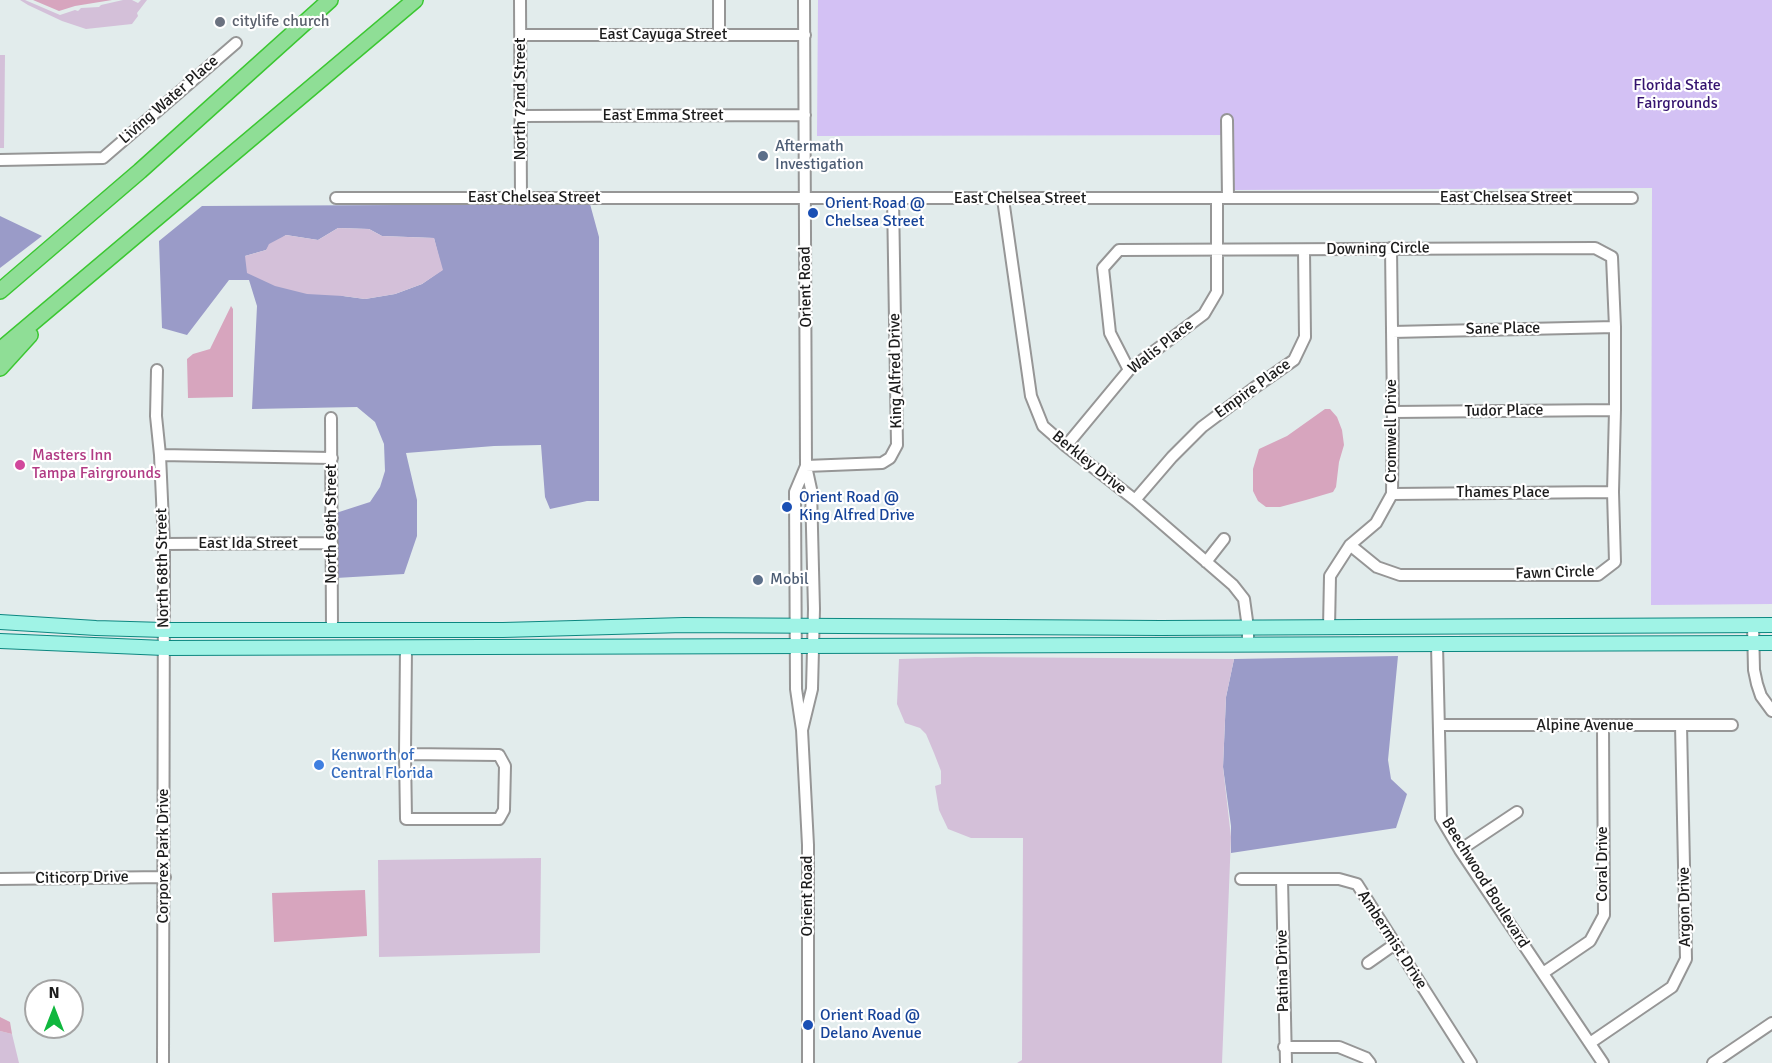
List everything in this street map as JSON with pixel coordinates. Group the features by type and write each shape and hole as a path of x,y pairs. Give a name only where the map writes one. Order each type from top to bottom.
{"highway":[{"path":"0,291 140,171 330,0"},
{"path":"0,350 415,0"},
{"path":"396,15 425,0"},
{"path":"0,368 76,285"}],"main road":[{"path":"0,622 164,630 539,629 684,625 1248,628 1772,626"},
{"path":"1437,645 1454,635 1528,634 1538,626"},
{"path":"1417,628 1429,635 1437,645"},
{"path":"335,630 355,648"},
{"path":"355,648 375,630"},
{"path":"0,641 164,648 1772,642"}],"street":[{"name":"North 72nd Street","path":"520,0 521,199"},
{"path":"719,0 719,35"},
{"name":"Orient Road","path":"802,730 812,689 814,626 811,489 806,466 804,0"},
{"name":"East Cayuga Street","path":"520,35 805,35"},
{"name":"Living Water Place","path":"0,160 103,158 236,43"},
{"name":"East Emma Street","path":"521,116 805,115"},
{"name":"Walis Place","path":"1066,446 1129,370 1204,314 1217,292 1217,250 1223,198 1227,120"},
{"name":"East Chelsea Street","path":"336,198 1632,198"},
{"name":"King Alfred Drive","path":"806,466 882,463 890,458 897,445 893,198"},
{"name":"Berkley Drive","path":"1004,199 1031,396 1044,426 1135,500 1233,585 1244,599 1248,645"},
{"name":"Cromwell Drive","path":"1329,628 1330,576 1350,545 1376,523 1392,494 1391,248"},
{"name":"Downing Circle","path":"1129,370 1110,333 1103,268 1119,250 1595,248 1612,257 1615,410"},
{"name":"Empire Place","path":"1135,500 1172,457 1202,427 1294,360 1305,337 1304,250"},
{"name":"Sane Place","path":"1392,332 1615,327"},
{"name":"North 68th Street","path":"157,370 156,416 164,544 164,648"},
{"name":"Tudor Place","path":"1393,412 1615,410"},
{"name":"Fawn Circle","path":"1350,545 1377,567 1400,575 1598,575 1614,562 1615,410"},
{"name":"North 69th Street","path":"331,418 335,630"},
{"path":"160,455 332,458"},
{"name":"Orient Road","path":"806,466 795,492 796,689 802,730 808,845 808,1063"},
{"name":"Thames Place","path":"1392,494 1613,492"},
{"path":"1206,562 1224,539"},
{"name":"East Ida Street","path":"164,544 333,543"},
{"path":"1754,625 1750,642 1754,670 1761,696 1772,711"},
{"name":"Beechwood Boulevard","path":"1437,645 1441,818 1460,850 1603,1063"},
{"path":"405,754 499,755 504,766 504,810 499,819 406,819 405,754 406,647"},
{"name":"Corporex Park Drive","path":"163,1063 164,648"},
{"name":"Alpine Avenue","path":"1439,725 1732,725"},
{"name":"Argon Drive","path":"1590,1043 1672,987 1686,959 1681,725"},
{"name":"Coral Drive","path":"1543,973 1590,941 1604,915 1603,726"},
{"path":"1460,850 1517,812"},
{"name":"Citicorp Drive","path":"0,879 165,877"},
{"name":"Ambermist Drive","path":"1240,879 1340,879 1357,885 1471,1063"},
{"name":"Patina Drive","path":"1282,879 1286,1063"},
{"path":"1368,963 1395,944"},
{"path":"1713,1063 1772,1023"},
{"path":"1284,1047 1339,1047 1366,1058 1370,1063"}],"shaded area":[{"path":"20,0 60,15 78,11 81,8 99,7 123,0 138,3 141,0 147,0 132,24 86,29 62,21"},
{"path":"33,0 112,0 59,11"},
{"path":"0,55 5,55 4,148 0,148"},
{"path":"590,204 599,237 599,501 587,501 550,509 545,497 541,445 406,453 417,500 417,536 404,574 336,578 336,513 370,502 380,487 385,471 384,444 375,422 357,407 252,409 257,306 249,280 229,280 187,335 162,328 159,241 202,206","holes":["338,228 369,229 382,236 434,238 442,270 422,284 395,294 365,299 343,296 245,256 266,250 286,235 318,240"]},
{"path":"0,216 42,236 0,268"},
{"path":"338,228 369,229 382,236 434,238 443,270 422,284 395,294 365,299 307,294 275,286 247,273 245,256 266,250 269,244 286,235 318,240"},
{"path":"231,306 233,309 233,397 188,398 187,359 193,354 210,349"},
{"path":"1325,409 1330,409 1337,417 1344,445 1333,492 1280,507 1266,507 1258,501 1253,491 1253,469 1259,449 1287,436"},
{"path":"1398,656 1388,760 1391,779 1407,794 1396,828 1231,853 1231,826 1223,767 1226,697 1234,659"},
{"path":"975,657 1234,659 1226,697 1223,767 1231,837 1222,1063 1017,1063 1022,1060 1023,838 971,838 948,829 939,810 935,786 941,784 941,771 934,753 926,734 920,728 905,723 897,704 899,659"},
{"path":"541,858 540,953 379,957 378,860"},
{"path":"365,890 367,936 274,942 272,893"},
{"path":"0,1017 10,1022 12,1034 0,1031"},
{"path":"0,1031 12,1034 19,1063 0,1063"}],"green space":[{"name":"Florida State Fairgrounds","path":"818,0 1772,0 1772,604 1651,605 1652,188 1231,190 1232,135 817,136"}],"place":[{"name":"citylife church","path":"220,22"},
{"name":"Aftermath Investigation","path":"763,156"},
{"name":"Orient Road @ Chelsea Street","path":"813,213"},
{"name":"Masters Inn Tampa Fairgrounds","path":"20,465"},
{"name":"Orient Road @ King Alfred Drive","path":"787,507"},
{"name":"Mobil","path":"758,580"},
{"name":"Kenworth of Central Florida","path":"319,765"},
{"name":"Orient Road @ Delano Avenue","path":"808,1025"}]}
